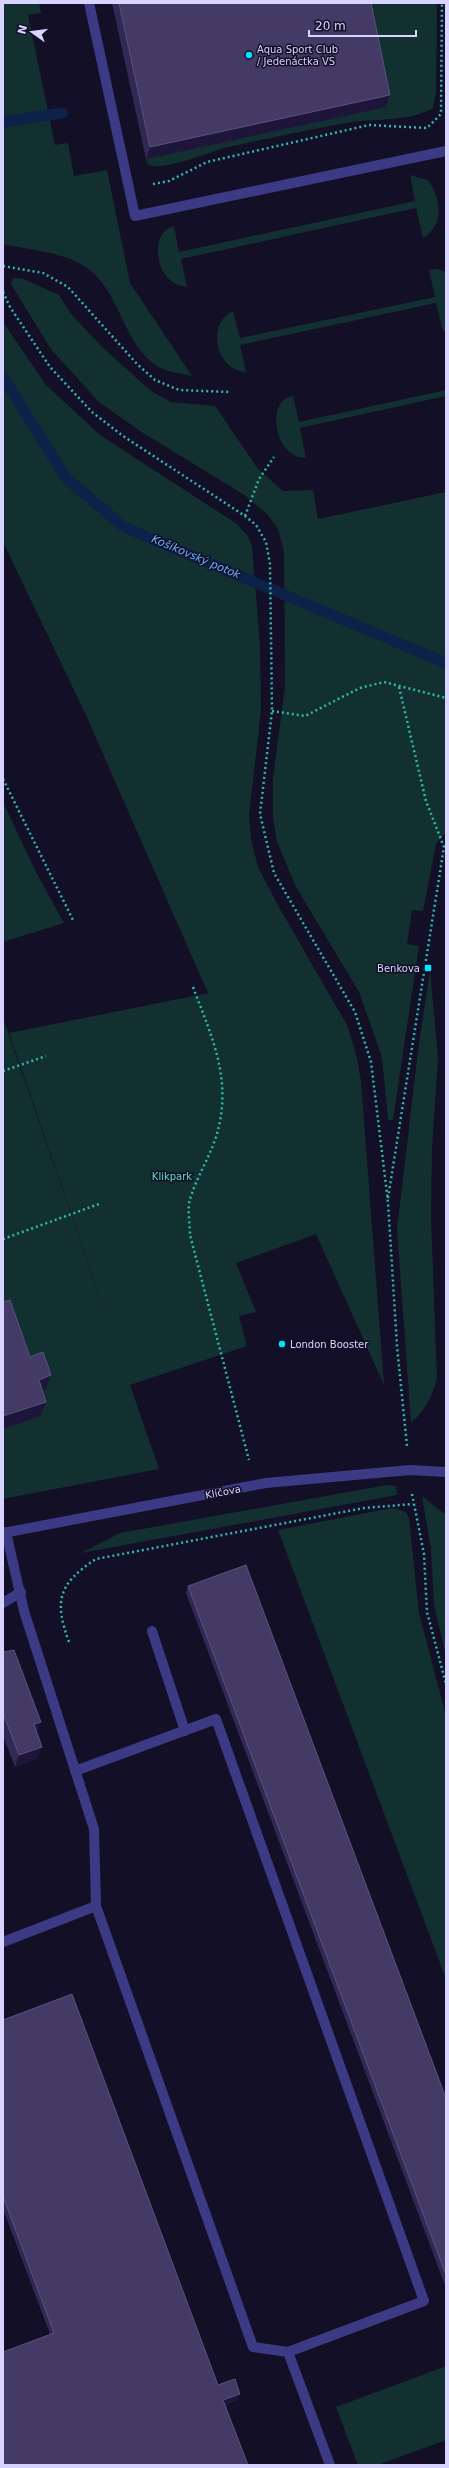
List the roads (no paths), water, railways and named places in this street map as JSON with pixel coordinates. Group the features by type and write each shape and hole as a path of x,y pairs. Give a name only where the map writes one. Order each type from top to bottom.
{"street":[{"path":"89,3 135,216 446,151"},
{"name":"Klíčova","path":"5,1532 266,1484 410,1470 446,1472"},
{"path":"5,1532 21,1592 24,1611 75,1771 94,1829 96,1906 253,2347 288,2352 424,2301 216,1719 75,1771"},
{"path":"3,1604 21,1592"},
{"path":"152,1631 186,1731"},
{"path":"3,1942 96,1906"},
{"path":"288,2352 330,2465"}],"waterway":[{"path":"3,122 62,113"},
{"name":"Košíkovský potok","path":"3,377 66,478 124,527 446,663"}],"place":[{"name":"Aqua Sport Club / Jedenáctka VS","path":"249,55"},
{"name":"Benkova","path":"428,968"},
{"name":"London Booster","path":"282,1344"}],"park label":[{"name":"Klikpark","path":"172,1176"}]}
